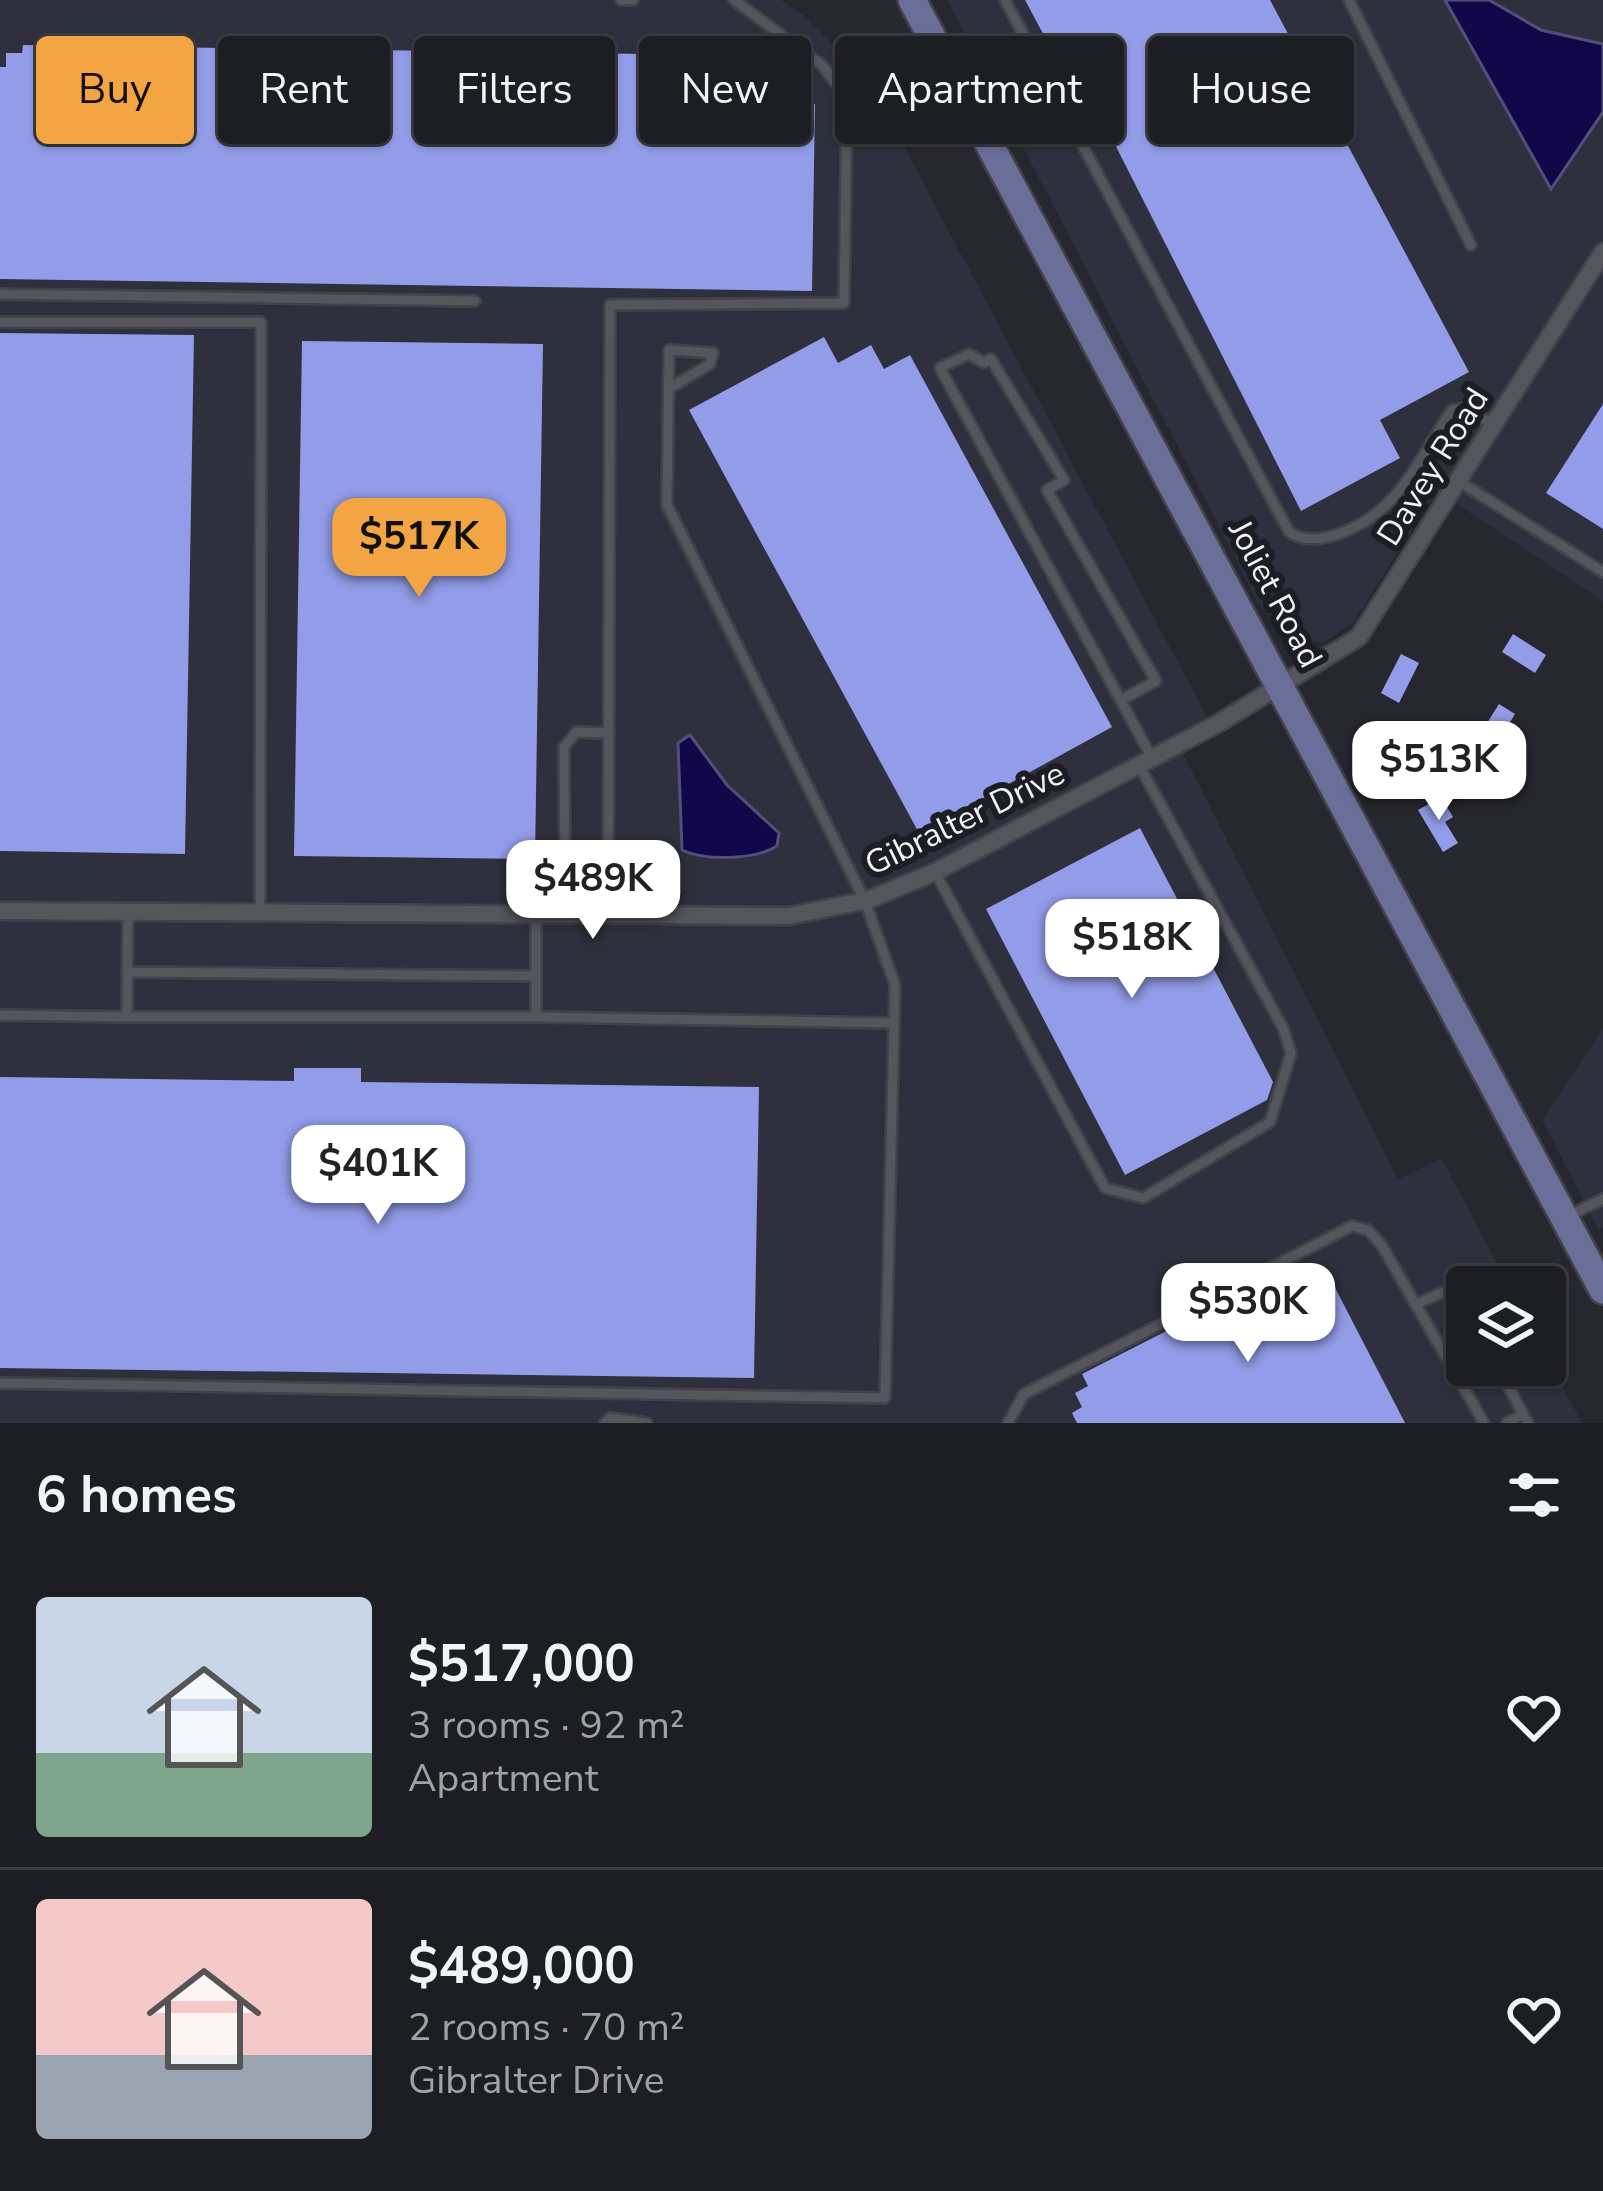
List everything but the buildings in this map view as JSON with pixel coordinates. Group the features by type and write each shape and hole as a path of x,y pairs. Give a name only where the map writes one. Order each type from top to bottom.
{"main road":[{"name":"Joliet Road","path":"912,0 1603,1290"}],"street":[{"name":"Davey Road","path":"1283,685 1359,637 1600,263"},
{"name":"Gibralter Drive","path":"0,911 789,916 865,901 935,872 1283,685"}],"lane":[{"path":"621,0 633,0"},
{"path":"608,916 610,305 844,303 847,99 823,66 734,0"},
{"path":"1005,0 1289,532 1301,541 1320,542 1388,505 1452,410 1466,408 1495,426"},
{"path":"1349,0 1472,245"},
{"path":"0,294 476,301"},
{"path":"0,322 261,322 260,910"},
{"path":"0,1383 885,1398 895,985 865,901 667,506 669,350 713,353 710,364 670,388"},
{"path":"935,872 1105,1187 1143,1198 1270,1122 1291,1053 1283,1028 1146,761 1120,700 940,368 969,354 983,363 991,359 1064,480 1047,490 1156,681 1120,700"},
{"path":"1460,482 1603,572"},
{"path":"609,733 576,732 563,747 568,880 580,887 609,887"},
{"path":"127,1017 128,910"},
{"path":"536,916 536,1017"},
{"path":"127,972 536,976"},
{"path":"0,1015 894,1023"},
{"path":"1565,1217 1603,1199"},
{"path":"1008,1423 1024,1394 1342,1229 1360,1227 1375,1235 1484,1423"},
{"path":"1417,1304 1446,1291"},
{"path":"1507,1423 1525,1419 1508,1386"},
{"path":"605,1423 610,1418 647,1423"}],"shaded area":[{"path":"0,0 781,0 835,46 835,144 903,144 1207,717 1174,736 1398,1179 1441,1158 1499,1266 1446,1266 1446,1386 1562,1386 1582,1423 0,1423"},
{"path":"947,0 1603,0 1603,601 1437,491 1353,623 1322,643 1282,634 1259,604 1021,144 1124,144 1124,36 966,36"},
{"path":"1445,0 1489,0 1541,30 1603,44 1603,112 1551,189"},
{"path":"690,735 727,785 779,833 777,846 730,857 682,850 678,743"},
{"path":"1603,1029 1603,1227 1599,1231 1542,1120"}]}
